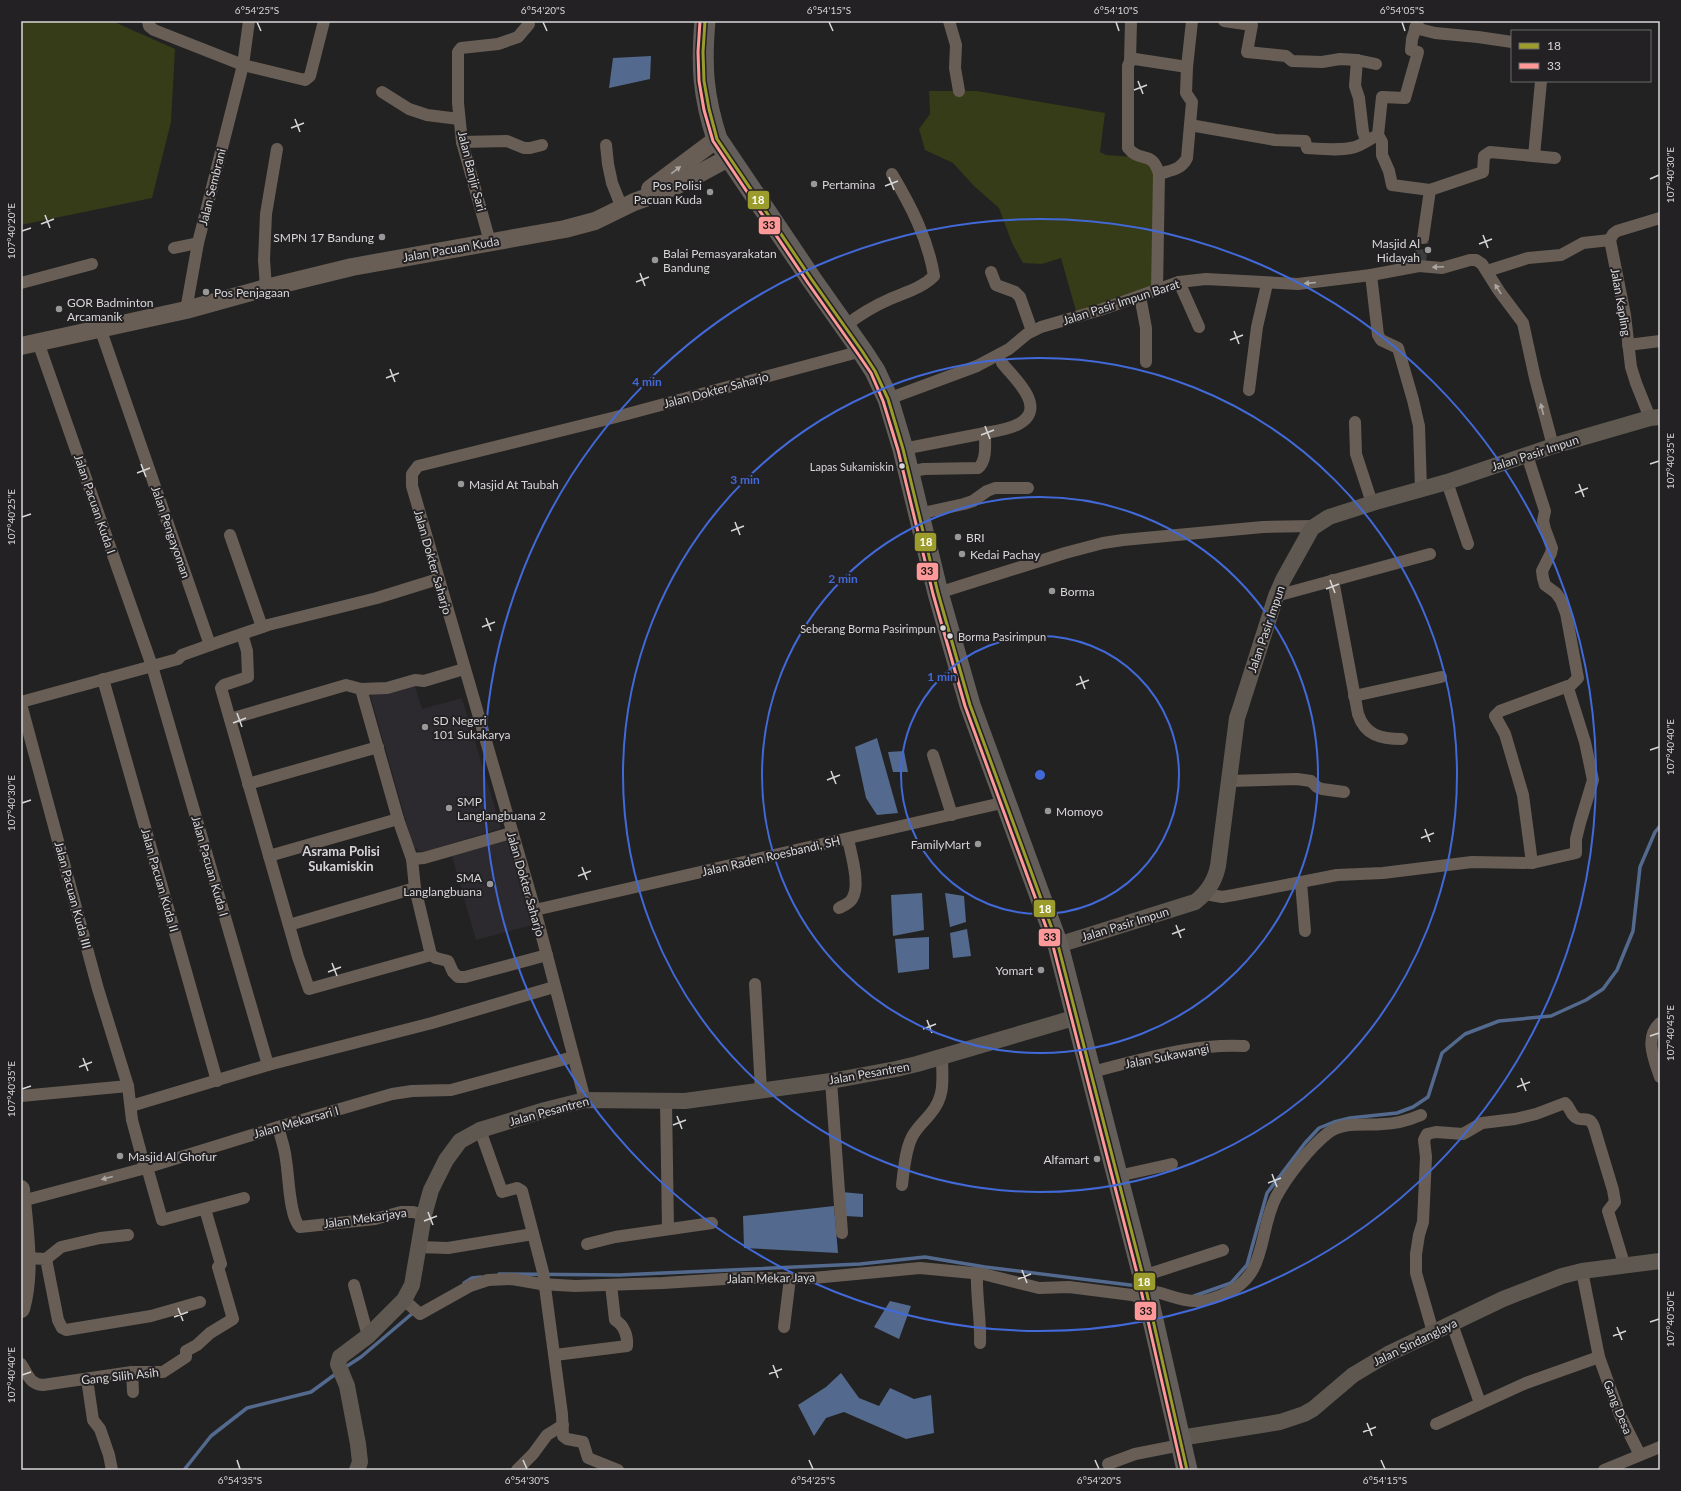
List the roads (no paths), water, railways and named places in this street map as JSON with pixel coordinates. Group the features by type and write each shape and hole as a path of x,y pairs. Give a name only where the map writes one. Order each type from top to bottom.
{"highway":[{"path":"705,21 703,58 704,88 708,112 716,139 862,351 875,371 888,399 903,449 938,593 970,705 1058,945 1146,1288 1187,1470"}],"main road":[{"name":"Jalan Pacuan Kuda","path":"628,205 716,139"},
{"name":"Jalan Pacuan Kuda","path":"30,344 186,310 266,288 382,261 572,227 595,221 628,205 682,184 728,158"},
{"path":"21,1309 26,1293 25,1196"}],"street":[{"path":"148,21 149,26 154,30 243,65 305,80 310,76 324,21"},
{"name":"Jalan Sembrani","path":"186,310 198,243 243,65 249,21"},
{"path":"949,21 956,45 955,68 959,91"},
{"path":"1131,21 1130,61 1128,66 1128,148 1133,154 1150,159 1156,163 1159,174 1157,290"},
{"path":"1159,174 1178,169 1183,165 1187,158 1192,102 1186,93 1192,21"},
{"path":"1224,21 1252,25 1247,52 1286,56 1292,60 1322,62 1356,60 1376,64"},
{"name":"Jalan Banjir Sari","path":"490,242 462,142 459,119 458,52 461,48 498,44 518,37 530,24"},
{"path":"1511,42 1435,33 1416,25 1411,50 1418,52 1405,98 1382,97 1378,135 1382,142 1382,155 1389,171 1392,185 1430,190 1483,172 1484,156 1490,152 1555,158"},
{"path":"1130,61 1136,59 1187,67"},
{"path":"1356,60 1355,86 1359,98 1363,132 1366,140"},
{"path":"1534,156 1541,82"},
{"path":"382,92 409,109 427,115 459,119"},
{"path":"1190,125 1274,140 1305,141 1307,148 1346,148 1357,146 1378,135"},
{"path":"462,142 507,141 524,148 542,144"},
{"path":"606,145 612,183 628,205"},
{"path":"266,288 264,260 266,214 277,149"},
{"path":"845,326 860,315 890,299 926,284 934,276 931,257 918,222 892,174"},
{"path":"1423,238 1430,190"},
{"path":"1487,271 1528,258 1561,255 1583,243 1610,240 1613,234 1617,231 1660,218"},
{"name":"Jalan Kapling","path":"1610,240 1625,315 1628,346 1636,383 1655,417"},
{"path":"174,248 198,243"},
{"name":"Jalan Pasir Impun Barat","path":"888,399 977,366 1009,349 1032,331 1100,310 1179,282 1206,278 1267,284 1298,284 1371,275 1420,264 1442,268 1470,260 1476,260 1482,264 1499,292 1523,323 1553,446"},
{"path":"21,283 92,264"},
{"path":"990,272 996,284 1015,292 1020,298 1032,331"},
{"path":"1371,275 1378,335 1381,340 1398,348 1413,400 1419,426 1421,489"},
{"path":"1179,282 1200,327"},
{"path":"1249,390 1257,327 1267,284"},
{"path":"1140,296 1146,328 1146,362"},
{"name":"Jalan Pengayoman","path":"100,328 210,645"},
{"path":"1628,346 1660,341"},
{"name":"Jalan Pacuan Kuda I","path":"30,344 152,666 268,1065"},
{"name":"Jalan Dokter Saharjo","path":"585,1100 554,987 547,955 412,486 412,474 418,466 616,416 862,351"},
{"path":"903,449 1006,430 1020,424 1025,420 1029,412 1030,402 1027,394 1002,362"},
{"name":"Jalan Pasir Impun","path":"1058,945 1195,902 1205,894 1216,875 1218,866 1237,718 1276,596 1283,580 1315,526 1329,517 1372,503 1447,482 1553,446 1655,417"},
{"path":"1355,422 1356,454 1372,503"},
{"path":"908,472 924,469 978,468 982,464 986,433"},
{"path":"1527,455 1545,511 1544,525 1552,548 1542,571 1543,578 1546,585 1556,593 1561,600 1566,613 1578,680 1568,686 1500,711 1495,716 1505,734 1523,795 1532,863"},
{"path":"1447,482 1468,544"},
{"path":"918,514 973,501 987,491 995,488 1028,488"},
{"path":"938,593 1065,553 1104,543 1263,527 1315,526"},
{"path":"230,535 262,627"},
{"path":"1276,596 1430,554"},
{"path":"21,703 102,679 178,659 210,645 262,627 377,598 438,579"},
{"path":"1333,580 1354,696 1361,724 1369,732 1391,739 1402,739"},
{"path":"242,634 247,651 248,677 224,685 221,688 289,925 309,989 432,954"},
{"path":"230,719 346,685 361,688 387,688 415,680 424,681 464,670"},
{"path":"1354,696 1440,677"},
{"name":"Jalan Pacuan Kuda II","path":"102,679 217,1081"},
{"path":"1205,894 1228,896 1337,875 1384,873 1472,862 1532,863 1576,853 1576,839 1593,784 1593,775 1585,742 1568,686"},
{"path":"361,688 398,818 412,858 415,888 432,954 436,958 448,961 453,972 458,977 465,977 547,955"},
{"name":"Jalan Pacuan Kuda III","path":"21,703 94,974 128,1086 132,1106 132,1120 162,1220 205,1209"},
{"path":"248,784 378,747"},
{"path":"933,755 952,815"},
{"path":"1229,781 1297,779 1311,781 1322,790 1344,792"},
{"name":"Jalan Raden Roesbandi, SH","path":"534,910 1006,802"},
{"path":"269,856 398,818"},
{"path":"412,858 424,858 512,833"},
{"path":"839,908 852,901 856,893 855,878 848,839"},
{"path":"1301,882 1305,931"},
{"path":"289,925 415,888"},
{"path":"755,984 761,1090"},
{"path":"132,1106 268,1065 432,1023 554,987"},
{"name":"Jalan Pesantren","path":"357,1470 360,1462 347,1386 338,1364 340,1358 368,1336 411,1306 412,1285 418,1247 424,1215 431,1190 446,1160 460,1141 480,1130 545,1110 585,1100 685,1101 831,1081 896,1069 1077,1017"},
{"path":"1660,1022 1653,1029 1651,1039 1652,1050 1660,1077"},
{"name":"Jalan Sukawangi","path":"1091,1072 1168,1054 1216,1046 1244,1046"},
{"name":"Jalan Mekarsari I","path":"25,1196 146,1168 278,1127 392,1094 412,1091 451,1090 573,1057"},
{"path":"902,1185 907,1152 912,1137 919,1125 938,1104 942,1092 942,1057"},
{"path":"831,1081 842,1233"},
{"path":"21,1096 128,1086"},
{"path":"666,1101 668,1229"},
{"path":"1433,1332 1416,1272 1416,1254 1423,1222 1426,1157 1424,1140 1427,1134 1436,1132 1463,1134 1482,1123 1515,1119 1536,1114 1565,1103 1573,1115 1577,1118 1589,1119 1594,1127 1613,1190 1615,1202 1608,1211 1625,1267"},
{"name":"Jalan Mekar Jaya","path":"411,1306 420,1314 470,1286 488,1280 544,1279 575,1286 611,1285 740,1278 813,1278 920,1268 977,1273 1039,1288 1069,1287 1132,1295 1146,1288 1179,1300 1209,1300 1227,1293 1243,1284 1258,1260 1265,1227 1276,1197 1304,1156 1328,1133 1340,1127 1351,1124 1384,1124 1408,1120 1421,1115"},
{"name":"Jalan Mekarjaya","path":"278,1127 286,1158 292,1207 297,1224 300,1227 375,1219 401,1212 413,1212 424,1215"},
{"path":"480,1130 502,1192 517,1188 522,1191 544,1279 565,1437 584,1442 588,1458 618,1470"},
{"path":"1118,1176 1172,1164"},
{"path":"205,1209 244,1198"},
{"name":"Gang Silih Asih","path":"21,1364 31,1382 37,1385 132,1372 167,1370 186,1357 186,1351 197,1345 210,1333 234,1319 218,1267 221,1264 205,1209"},
{"path":"587,1244 615,1237 712,1223"},
{"path":"418,1247 448,1248 533,1234"},
{"path":"26,1258 46,1259 61,1247 100,1238 128,1235"},
{"path":"1146,1288 1223,1250"},
{"path":"46,1259 58,1320 62,1328 66,1330 151,1316 200,1302"},
{"name":"Jalan Sindanglaya","path":"1180,1441 1280,1422 1304,1414 1313,1409 1353,1375 1388,1354 1503,1299 1562,1276 1582,1271 1660,1262"},
{"name":"Gang Desa","path":"1582,1271 1598,1357 1620,1415 1640,1455"},
{"path":"977,1273 980,1343"},
{"path":"784,1327 790,1278"},
{"path":"354,1285 368,1336"},
{"path":"555,1355 627,1346 625,1330 621,1323 615,1320 611,1285"},
{"path":"1452,1324 1480,1403"},
{"path":"1436,1424 1480,1403 1598,1357"},
{"path":"132,1372 133,1392"},
{"path":"87,1379 93,1420 100,1429 109,1455 112,1470"},
{"path":"517,1470 533,1454 547,1435 563,1425"},
{"path":"1108,1464 1135,1454 1180,1441"},
{"path":"1604,1470 1660,1447"}],"water":[{"path":"651,56 650,79 609,88 613,58"},
{"path":"877,738 898,813 877,815 866,798 855,747"},
{"path":"904,751 908,772 893,772 888,752"},
{"path":"922,893 924,930 893,936 891,895"},
{"path":"945,893 964,896 966,922 950,927"},
{"path":"967,929 971,956 953,958 950,933"},
{"path":"929,937 929,969 898,973 895,939"},
{"path":"842,1192 863,1194 863,1217 845,1216"},
{"path":"834,1206 838,1253 744,1248 743,1216"},
{"path":"890,1301 911,1306 899,1339 874,1327"},
{"path":"841,1373 859,1398 879,1406 890,1388 914,1399 931,1395 934,1433 906,1439 844,1412 826,1418 814,1436 798,1405 826,1387"}],"waterway":[{"path":"1194,1296 1231,1283 1247,1265 1267,1193 1305,1143 1319,1128 1350,1118 1397,1113 1413,1107 1428,1097 1442,1053 1465,1034 1499,1021 1551,1016 1586,1000 1603,989 1617,970 1633,931 1640,867 1655,832 1660,826"},
{"path":"499,1274 619,1275 860,1264 925,1257 985,1267 1138,1286"},
{"path":"464,1283 472,1278 481,1277"},
{"path":"344,1368 361,1357 414,1312"},
{"path":"184,1470 211,1436 247,1408 311,1392 337,1373"}],"tunnel":[{"path":"1420,261 1423,238"}],"place":[{"name":"Pertamina","path":"814,184"},
{"name":"Pos Polisi Pacuan Kuda","path":"710,192"},
{"name":"SMPN 17 Bandung","path":"382,237"},
{"name":"Masjid Al Hidayah","path":"1428,250"},
{"name":"Balai Pemasyarakatan Bandung","path":"655,260"},
{"name":"Pos Penjagaan","path":"206,292"},
{"name":"GOR Badminton Arcamanik","path":"59,309"},
{"name":"Lapas Sukamiskin","path":"902,466"},
{"name":"Masjid At Taubah","path":"461,484"},
{"name":"BRI","path":"958,537"},
{"name":"Kedai Pachay","path":"962,554"},
{"name":"Borma","path":"1052,591"},
{"name":"Seberang Borma Pasirimpun","path":"943,628"},
{"name":"Borma Pasirimpun","path":"950,636"},
{"name":"SD Negeri 101 Sukakarya","path":"425,727"},
{"name":"SMP Langlangbuana 2","path":"449,808"},
{"name":"Momoyo","path":"1048,811"},
{"name":"FamilyMart","path":"978,844"},
{"name":"SMA Langlangbuana","path":"490,884"},
{"name":"Yomart","path":"1041,970"},
{"name":"Masjid Al Ghofur","path":"120,1156"},
{"name":"Alfamart","path":"1097,1159"}],"district":[{"name":"Asrama Polisi Sukamiskin","path":"341,858"}]}
